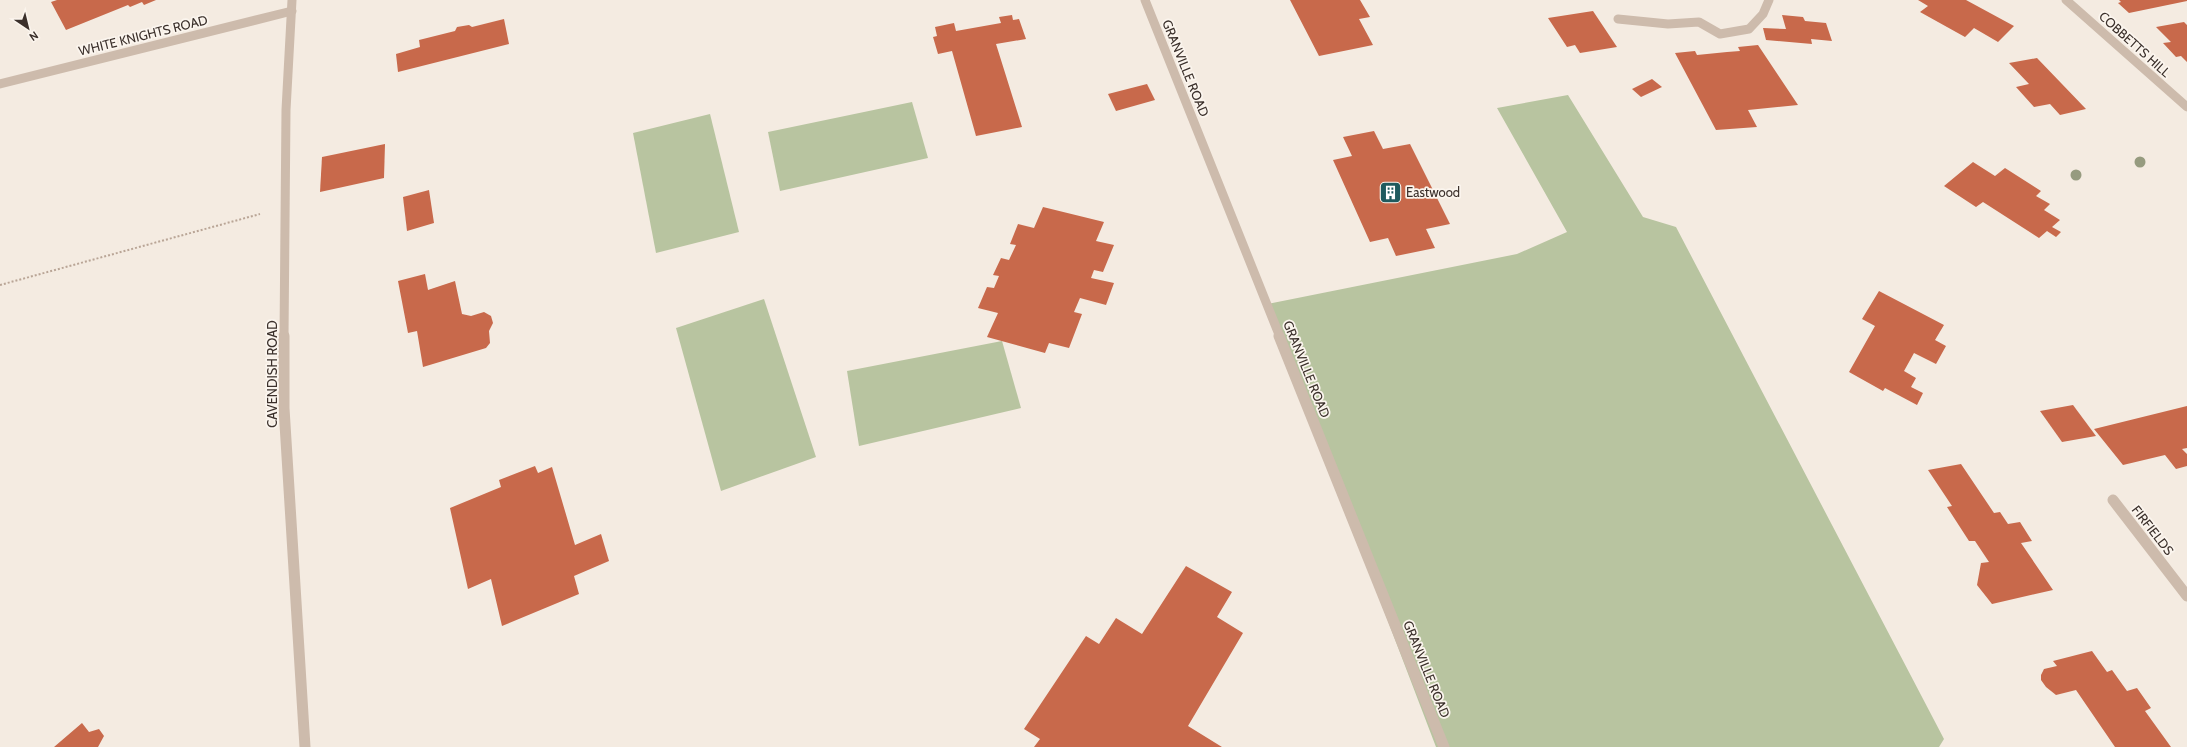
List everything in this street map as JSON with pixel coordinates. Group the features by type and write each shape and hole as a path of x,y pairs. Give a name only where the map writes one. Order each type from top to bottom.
{"street":[{"name":"CAVENDISH ROAD","path":"292,0 286,110 284,408 305,747"},
{"name":"GRANVILLE ROAD","path":"1145,0 1444,747"},
{"path":"1618,19 1668,24 1699,22 1720,34 1749,29 1763,14 1769,0"},
{"name":"COBBETTS HILL","path":"2066,0 2187,108"},
{"name":"WHITE KNIGHTS ROAD","path":"0,84 292,11"},
{"name":"FIRFIELDS","path":"2112,500 2187,596"}],"path":[{"path":"0,285 286,207"}],"green space":[{"path":"1568,95 1643,217 1676,227 1944,739 1939,747 1436,747 1267,304 1517,254 1567,232 1497,108"},
{"path":"912,102 928,158 780,191 768,132"},
{"path":"710,114 739,232 656,253 633,133"},
{"path":"764,299 816,457 721,491 676,328"},
{"path":"1002,341 1021,408 859,446 847,371"}],"building":[{"path":"57,0 156,0 144,5 142,2 130,7 128,5 66,30 51,2"},
{"path":"1290,0 1360,0 1370,17 1359,19 1373,45 1319,56"},
{"path":"1918,0 1966,0 2014,26 1998,42 1974,28 1965,37 1920,12 1928,6"},
{"path":"2119,0 2187,1 2129,13 2118,3 2121,2"},
{"path":"1593,11 1617,47 1580,53 1575,45 1567,47 1548,18"},
{"path":"1012,15 1013,20 1019,19 1026,39 996,44 1022,127 976,136 952,51 938,54 933,37 937,36 935,27 954,23 956,31 1001,23 999,17"},
{"path":"1782,15 1803,17 1805,21 1826,23 1832,41 1811,39 1812,44 1766,40 1763,28 1786,29"},
{"path":"504,19 509,44 398,72 396,54 420,47 419,40 455,31 457,27 469,25 472,27"},
{"path":"2184,22 2187,25 2187,62 2181,56 2176,57 2163,43 2171,42 2156,27"},
{"path":"1758,45 1798,105 1748,110 1757,127 1716,130 1675,53 1695,51 1697,55 1740,51 1738,47"},
{"path":"2037,58 2086,109 2060,115 2050,104 2034,107 2016,87 2029,84 2009,63"},
{"path":"1652,79 1662,87 1641,97 1632,89"},
{"path":"1147,84 1155,100 1116,111 1108,94"},
{"name":"Eastwood","path":"1374,131 1383,149 1410,144 1450,224 1426,229 1435,248 1396,256 1388,238 1370,242 1333,160 1352,156 1343,137"},
{"path":"385,144 384,178 320,192 322,157"},
{"path":"1973,162 1995,176 2005,168 2041,191 2036,196 2050,204 2044,210 2060,220 2052,227 2061,232 2056,237 2047,231 2039,238 1983,202 1976,207 1944,186"},
{"path":"429,190 434,223 407,231 403,197"},
{"path":"1043,207 1104,222 1096,241 1114,245 1103,272 1094,270 1091,278 1114,283 1106,305 1080,298 1074,312 1082,314 1069,348 1049,343 1045,353 987,337 998,313 978,308 987,287 994,288 999,276 993,275 1001,258 1009,260 1016,245 1010,244 1018,224 1034,228"},
{"path":"425,274 428,290 455,281 462,314 471,316 484,312 491,316 493,323 489,331 490,343 486,348 423,367 417,331 408,333 398,281"},
{"path":"1879,291 1944,325 1935,340 1946,346 1936,364 1914,353 1904,371 1916,378 1911,387 1923,393 1917,405 1885,388 1883,391 1849,372 1875,326 1862,319"},
{"path":"2073,405 2096,436 2062,442 2040,411"},
{"path":"2187,406 2187,448 2182,449 2187,454 2187,466 2176,469 2165,455 2123,465 2094,429"},
{"path":"1961,464 1994,513 2000,512 2008,524 2020,522 2032,541 2021,543 2053,590 1992,604 1977,585 1981,563 1989,562 1975,541 1969,541 1947,507 1952,506 1928,470"},
{"path":"535,466 538,473 552,467 575,545 601,534 609,561 574,576 579,594 502,626 491,579 468,589 450,508 501,487 499,480"},
{"path":"1186,566 1232,592 1217,617 1243,633 1188,726 1222,747 1034,747 1040,739 1024,729 1086,636 1099,644 1116,618 1142,634"},
{"path":"2092,651 2107,672 2112,670 2127,691 2137,688 2151,708 2145,711 2171,747 2115,747 2076,690 2056,695 2046,687 2041,680 2041,675 2044,669 2057,666 2053,661"},
{"path":"82,723 89,732 99,729 104,736 98,747 54,747"}],"place":[{"name":"Eastwood","path":"1390,192"}]}
